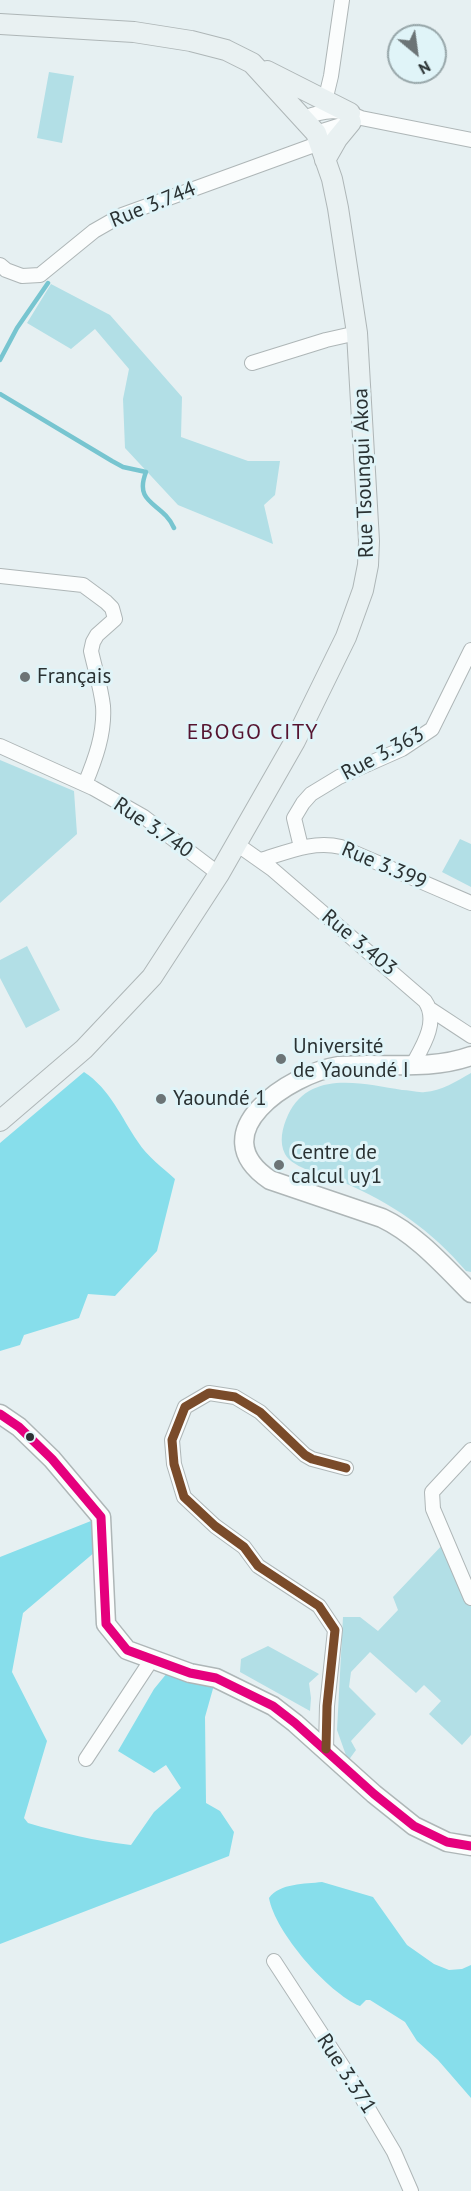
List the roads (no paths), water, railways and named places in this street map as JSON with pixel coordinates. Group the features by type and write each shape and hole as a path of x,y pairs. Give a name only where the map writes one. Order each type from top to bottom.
{"main road":[{"name":"Rue Tsoungui Akoa","path":"0,24 134,32 191,41 226,50 252,63 303,118 320,145 338,208 357,333 369,541 368,565 363,591 346,637 295,741 238,845 152,977 84,1049 0,1120"},
{"path":"252,63 354,117 340,135 320,145"}],"street":[{"path":"325,101 342,0"},
{"path":"303,118 319,112 471,140"},
{"name":"Rue 3.744","path":"0,265 22,276 40,275 94,231 122,214 320,145 354,117"},
{"path":"252,363 357,333"},
{"path":"0,576 83,585 102,597 115,615 115,619 93,642 91,651 103,706 102,728 95,759 85,784"},
{"name":"Rue 3.363","path":"301,847 294,818 303,802 311,794 339,777 402,749 432,729 471,650"},
{"name":"Rue 3.740","path":"0,746 85,784 144,817 219,874"},
{"name":"Rue 3.399","path":"261,860 301,847 329,844 341,847 471,903"},
{"name":"Rue 3.403","path":"238,845 261,860 415,991 430,1009 471,1036"},
{"path":"413,1064 429,1032 430,1009"},
{"path":"471,1056 441,1064 339,1066 314,1073 291,1084 256,1111 245,1129 244,1151 255,1171 270,1180 396,1224 471,1293"},
{"path":"326,1749 327,1706 335,1630 319,1606 258,1566 244,1547 215,1526 184,1497 174,1464 172,1440 185,1407 209,1393 234,1397 260,1412 305,1455 346,1468"},
{"path":"0,1414 19,1427 52,1459 101,1516 106,1624 127,1650 190,1673 216,1678 273,1706 414,1826 447,1842 471,1846"},
{"path":"471,1450 432,1492 433,1509 471,1598"},
{"path":"86,1759 152,1659"},
{"name":"Rue 3.371","path":"274,1961 349,2076 394,2152 411,2191"}],"waterway":[{"path":"0,360 17,328 48,283"},
{"path":"0,394 123,467 146,472 143,491 151,503 169,519 174,528"}],"place":[{"name":"Français","path":"25,677"},
{"name":"Université de Yaoundé I","path":"281,1059"},
{"name":"Yaoundé 1","path":"161,1099"},
{"name":"Centre de calcul uy1","path":"279,1165"}],"district":[{"name":"EBOGO CITY","path":"253,733"}]}
